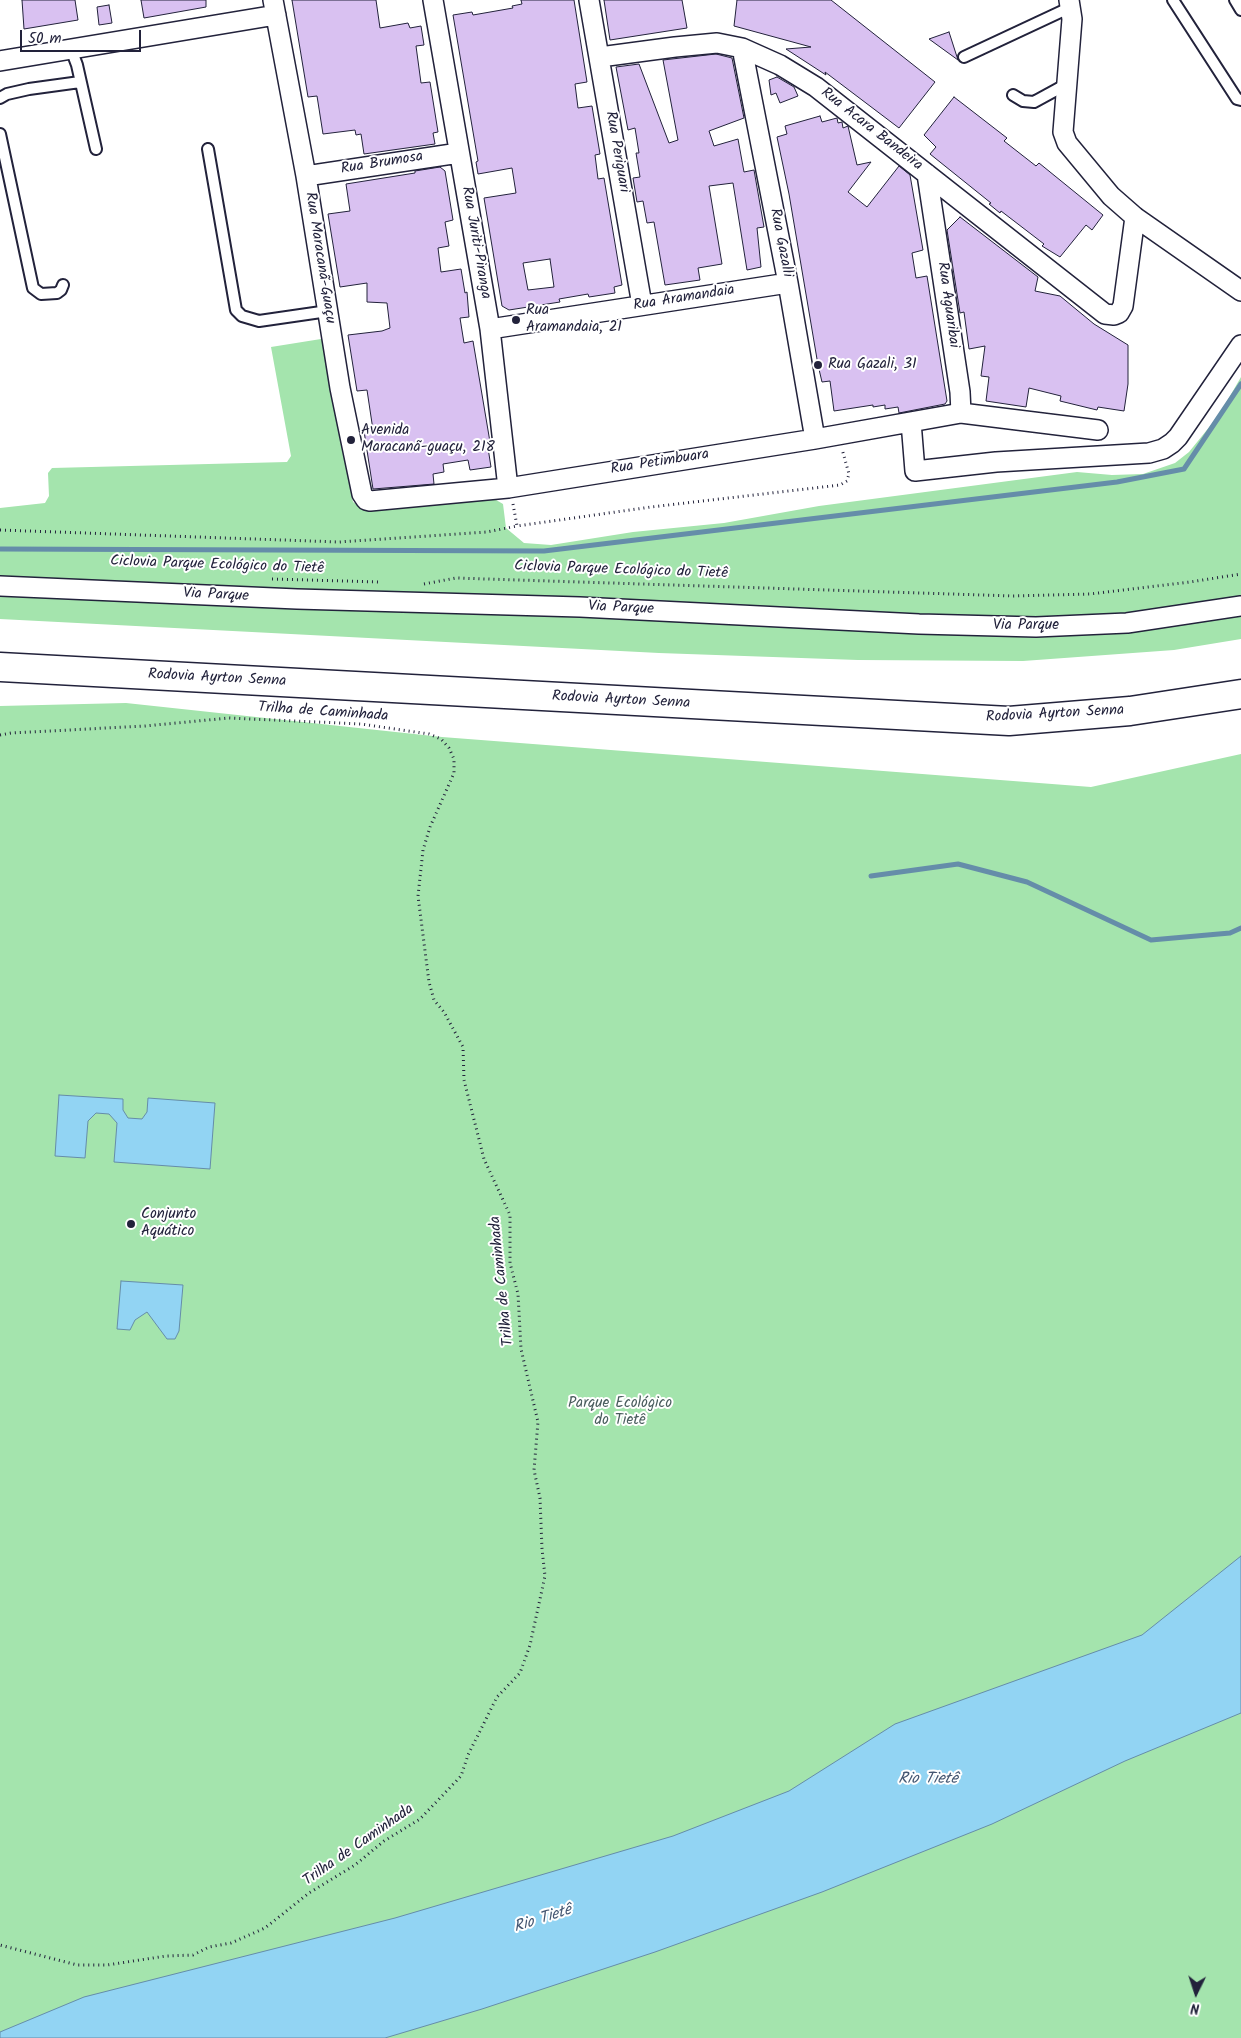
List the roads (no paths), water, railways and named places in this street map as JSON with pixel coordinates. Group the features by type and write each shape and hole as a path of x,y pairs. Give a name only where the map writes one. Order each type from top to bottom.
{"highway":[{"name":"Rodovia Ayrton Senna","path":"0,667 1009,721 1130,711 1241,694"}],"street":[{"name":"Rua Juriti-Piranga","path":"433,0 490,329 508,488"},
{"name":"Rua Periguari","path":"589,0 642,305"},
{"path":"1070,4 1072,19 1063,132 1067,143 1111,196 1135,217 1241,291"},
{"path":"0,61 71,49 275,7"},
{"name":"Rua Maracanã-Guaçu","path":"275,7 306,176 340,388 362,494 366,500 381,501"},
{"name":"Rua Acara Bandeira","path":"600,57 718,43 742,48 780,65 816,87 1105,314 1114,316 1119,313 1123,306 1135,217"},
{"name":"Rua Gazalli","path":"742,48 788,283 815,439"},
{"name":"Rua Brumosa","path":"306,176 458,153"},
{"name":"Rua Aguaribai","path":"928,174 960,392 961,413"},
{"name":"Rua Aramandaia","path":"490,329 788,283"},
{"path":"911,422 915,471 996,462 1139,454 1162,449 1178,437 1241,345"},
{"path":"961,413 1098,430"},
{"name":"Rua Petimbuara","path":"381,501 508,488 815,439 961,413"},
{"name":"Via Parque","path":"0,586 297,600 580,607 919,624 1036,627 1127,623 1241,606"}],"lane":[{"path":"1173,0 1239,99"},
{"path":"1235,0 1241,10"},
{"path":"964,57 1070,4"},
{"path":"71,49 96,149"},
{"path":"0,98 7,94 30,89 80,82"},
{"path":"1012,95 1023,102 1034,102 1067,84"},
{"path":"0,134 33,288 41,294 57,293 63,285"},
{"path":"208,149 236,310 242,316 258,321 328,311"}],"water":[{"path":"59,1095 123,1099 123,1110 128,1118 142,1119 147,1112 148,1098 215,1103 210,1169 114,1162 117,1123 109,1114 96,1113 88,1121 85,1158 55,1156"},
{"path":"121,1281 183,1285 179,1331 175,1339 167,1339 147,1312 135,1320 130,1330 117,1329"},
{"name":"Rio Tietê","path":"1241,1556 1241,1713 1125,1761 992,1824 822,1892 655,1952 482,2009 385,2038 0,2038 0,2032 84,1997 395,1918 673,1836 789,1791 895,1724 1142,1635"}],"waterway":[{"path":"0,549 544,551 1117,482 1184,469 1241,384"},
{"path":"871,876 958,864 1027,882 1151,940 1230,933 1241,928"}],"place":[{"name":"Rua Aramandaia, 21","path":"516,320"},
{"name":"Rua Gazali, 31","path":"818,365"},
{"name":"Avenida Maracanã-guaçu, 218","path":"351,440"},
{"name":"Conjunto Aquático","path":"131,1224"}],"park label":[{"name":"Parque Ecológico do Tietê","path":"620,1412"}]}
